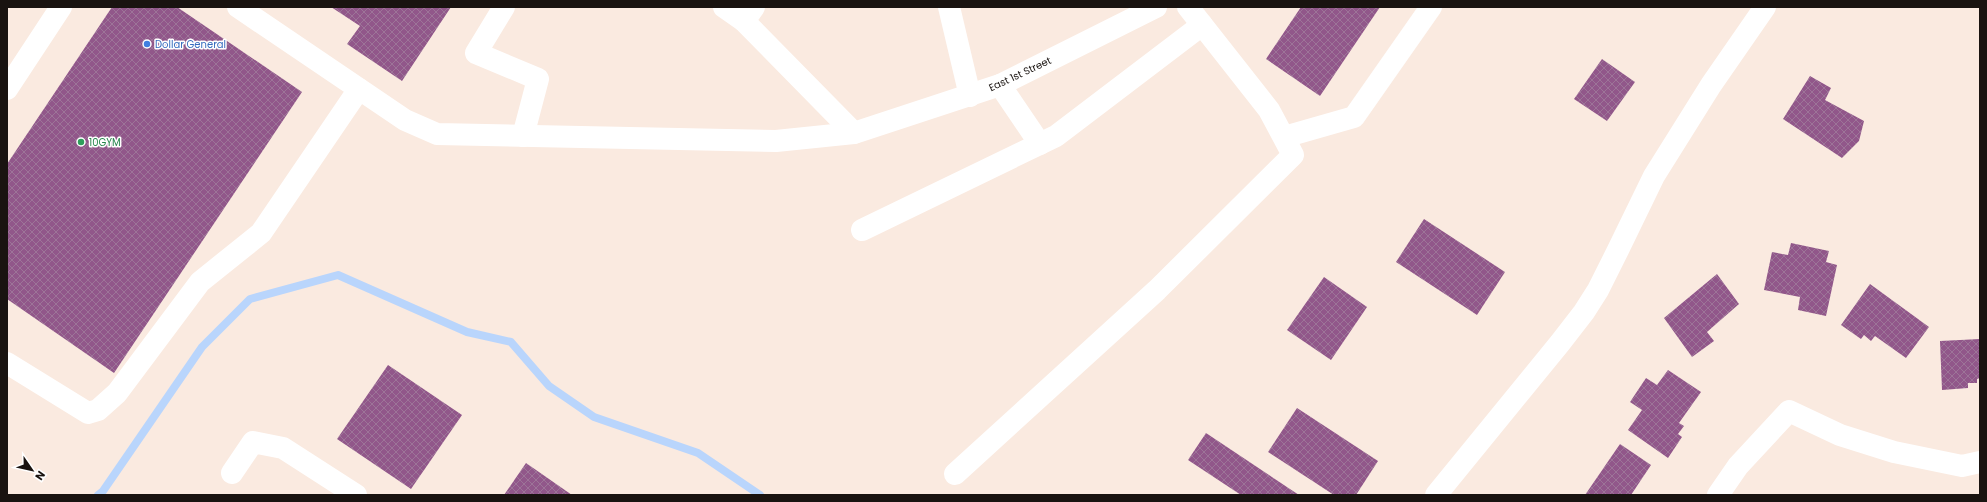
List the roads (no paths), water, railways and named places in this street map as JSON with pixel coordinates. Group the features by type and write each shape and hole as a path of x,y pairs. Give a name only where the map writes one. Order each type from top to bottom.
{"street":[{"path":"7,89 62,7"},
{"name":"East 1st Street","path":"238,7 405,120 436,134 776,141 854,133 970,96 1000,85 1150,9"},
{"path":"504,7 476,52 538,79 523,136"},
{"path":"724,7 749,14 854,133"},
{"path":"948,7 970,96"},
{"path":"955,474 1158,290 1293,155 1269,110 1188,7"},
{"path":"1284,137 1354,117 1431,7"},
{"path":"1436,495 1560,344 1584,312 1598,290 1654,176 1711,85 1765,7"},
{"path":"862,230 1056,136 1202,25"},
{"path":"1000,85 1040,144"},
{"path":"7,363 88,413 98,410 117,393 200,282 261,233 359,89"},
{"path":"1718,495 1738,466 1789,411 1840,435 1894,452 1962,466 1980,462"},
{"path":"232,473 253,442 283,448 356,495"}],"waterway":[{"path":"98,495 103,491 202,347 250,299 338,275 467,332 511,342 549,386 594,417 698,453 760,495"}],"place":[{"name":"Dollar General","path":"147,44"},
{"name":"10GYM","path":"81,142"}]}
